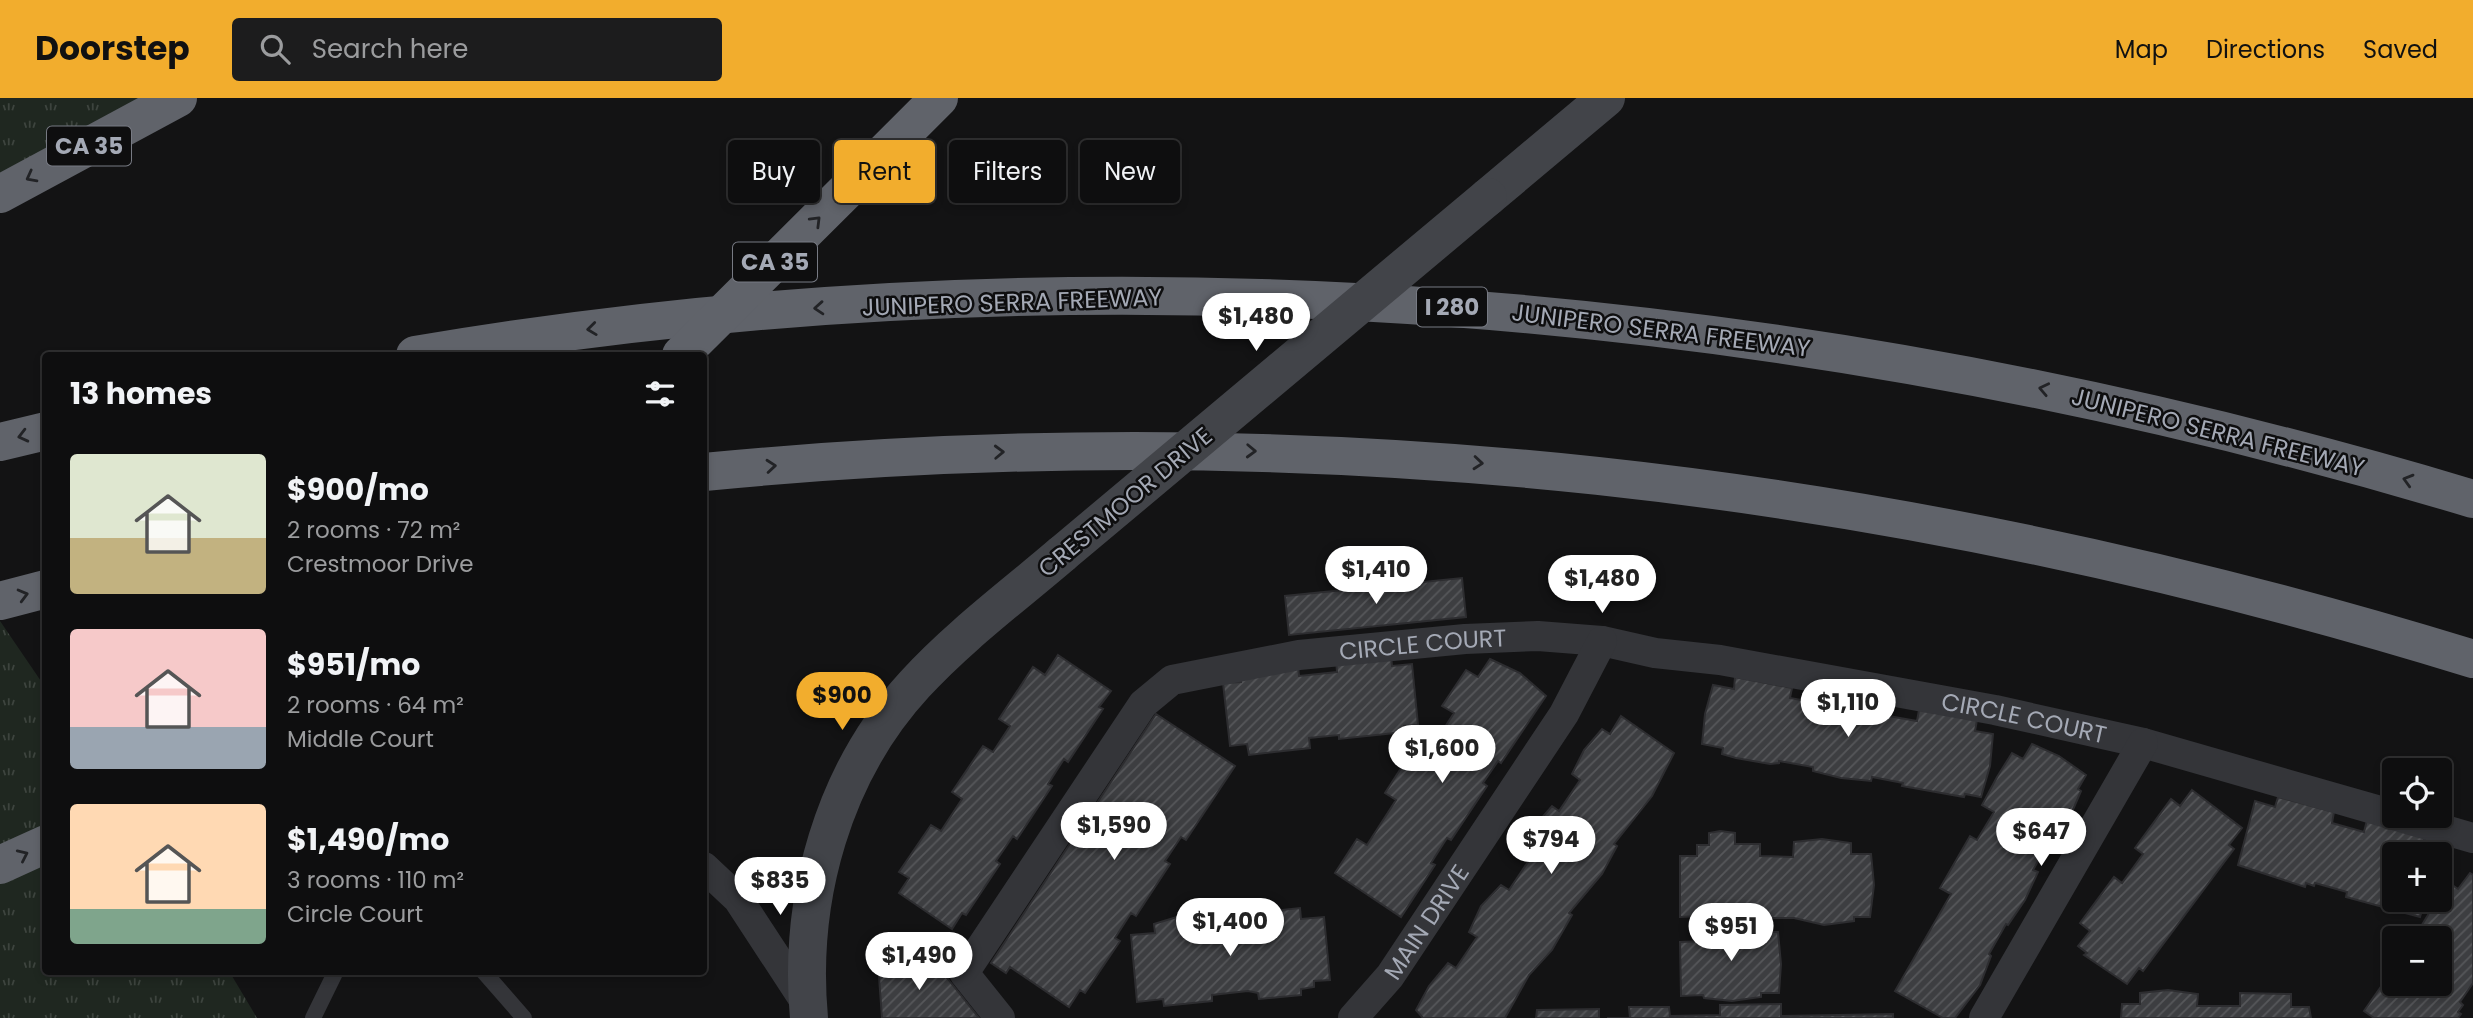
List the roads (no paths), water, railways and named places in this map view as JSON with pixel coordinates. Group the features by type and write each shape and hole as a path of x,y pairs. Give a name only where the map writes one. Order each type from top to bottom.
{"highway":[{"name":"CA 35","path":"0,194 178,98"},
{"name":"CA 35","path":"684,352 939,98"},
{"name":"JUNIPERO SERRA FREEWAY","path":"437,352 680,319 974,300 1227,298 1457,308 1692,330 1988,378 2253,438 2473,499"},
{"path":"0,442 42,432"},
{"path":"707,472 959,454 1202,450 1434,460 1606,475 1836,506 2067,550 2296,607 2473,659"},
{"path":"0,601 42,590"},
{"path":"0,865 42,846"}],"street":[{"name":"CRESTMOOR DRIVE","path":"809,1012 807,973 814,894 829,833 851,772 916,682 1062,554 1606,98"},
{"name":"CIRCLE COURT","path":"1000,1018 964,973 1143,704 1172,680 1299,655 1465,639 1538,636 1602,640 1655,653 1720,660 1995,710 2143,743 2382,811"},
{"name":"MAIN DRIVE","path":"1353,1018 1390,976 1564,714 1602,640"},
{"path":"1984,1018 2143,743"},
{"name":"CIRCLE COURT","path":"2439,828 2473,838"},
{"path":"707,870 738,900 809,1012"}],"lane":[{"path":"313,1018 334,975"},
{"path":"486,975 524,1018"}]}
